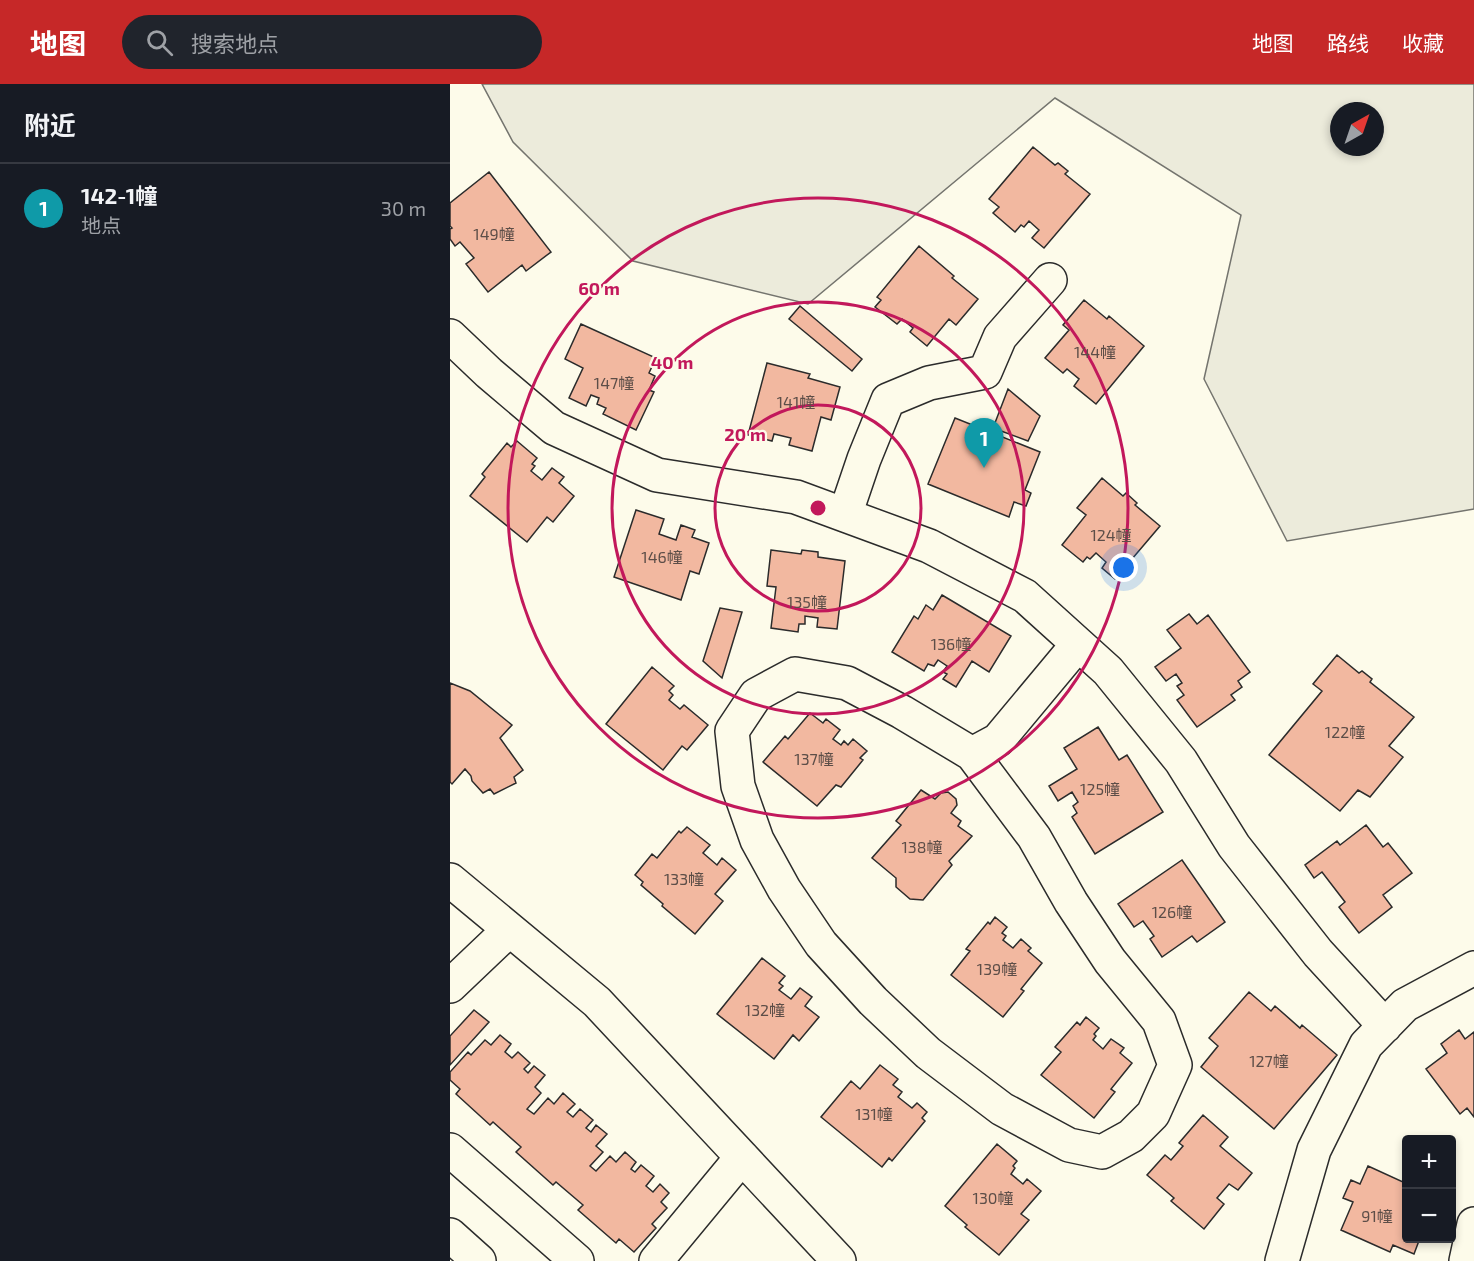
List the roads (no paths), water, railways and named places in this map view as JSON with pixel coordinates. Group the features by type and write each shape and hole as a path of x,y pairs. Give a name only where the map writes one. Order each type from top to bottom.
{"street":[{"path":"845,515 864,459 888,400 929,383 985,372 1000,338 1050,280"},
{"path":"450,336 489,373 554,428 657,475 796,497 929,546 1025,596 1108,671 1181,761 1241,855 1318,953 1385,1026"},
{"path":"972,754 998,740 1078,644"},
{"path":"795,674 847,683 902,712 972,754 1034,837 1071,902 1110,961 1159,1021 1175,1065 1153,1114 1131,1136 1102,1152 1069,1145 1002,1109 928,1053 873,1001 821,944 784,889 757,840 738,786 732,731 756,695 795,674"},
{"path":"450,880 597,1002 839,1261"},
{"path":"450,987 509,930"},
{"path":"1282,1261 1314,1150 1366,1045 1405,1005 1474,968"},
{"path":"450,1150 577,1261"},
{"path":"656,1261 742,1157"},
{"path":"1466,1261 1474,1224"},
{"path":"450,1235 479,1261"}],"place":[{"name":"142-1幢","path":"984,468"}]}
